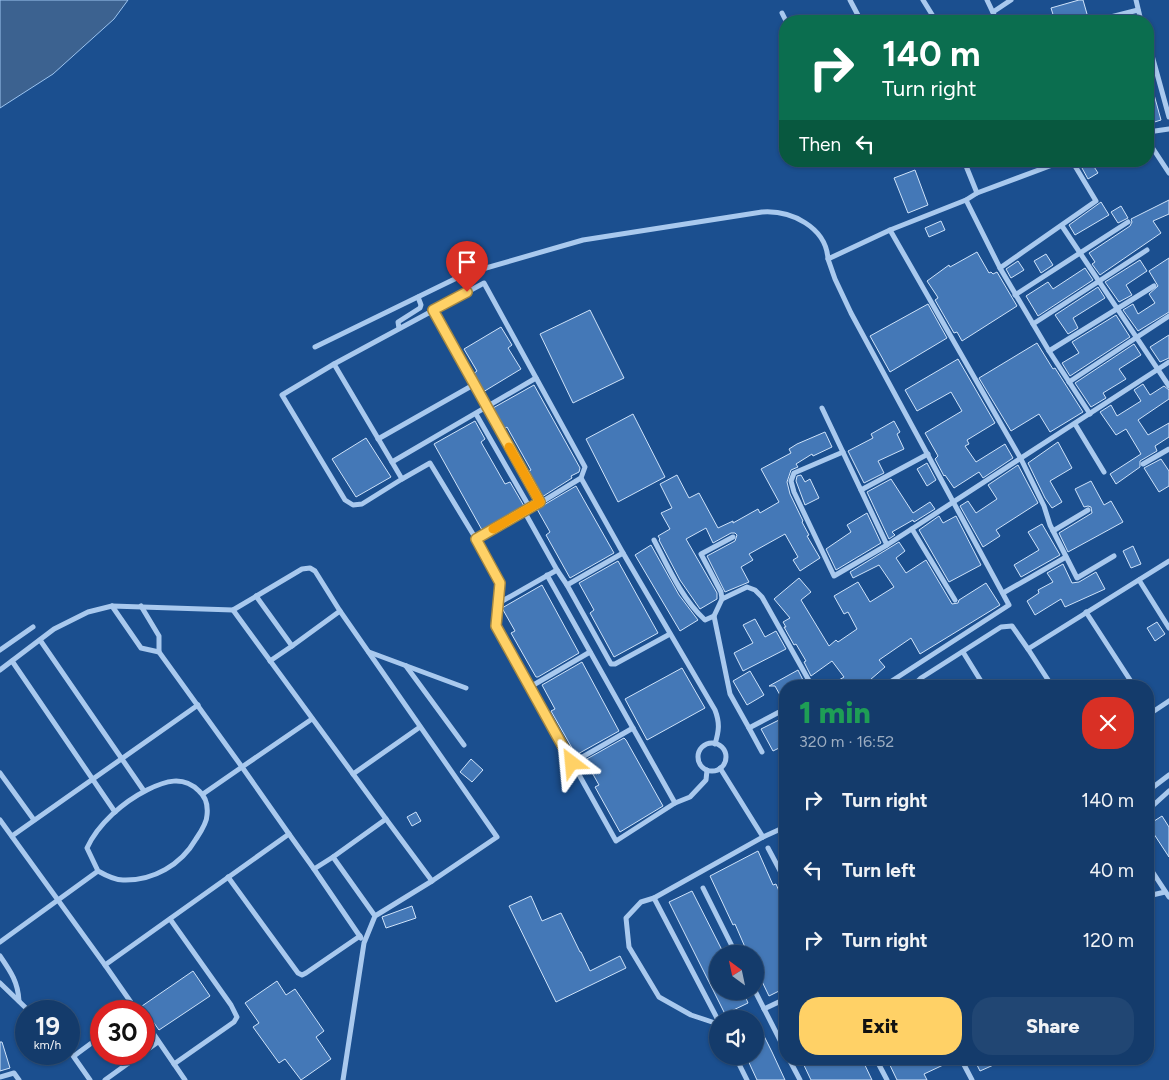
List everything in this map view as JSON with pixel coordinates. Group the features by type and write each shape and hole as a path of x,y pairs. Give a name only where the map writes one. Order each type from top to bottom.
{"street":[{"path":"850,0 858,15"},
{"path":"924,0 933,15"},
{"path":"987,0 994,15"},
{"path":"993,12 1011,0"},
{"path":"1136,0 1140,15"},
{"path":"1118,15 1138,10"},
{"path":"1154,63 1169,117"},
{"path":"1154,131 1169,129"},
{"path":"1154,150 1169,173"},
{"path":"966,167 977,193"},
{"path":"828,259 890,230 1042,167"},
{"path":"1000,268 1096,202 1076,167"},
{"path":"966,200 1015,295 1090,414"},
{"path":"315,347 464,274 584,240 774,211 793,216 807,223 825,243 835,279 850,313 1009,605 893,680"},
{"path":"1015,295 1128,222"},
{"path":"1062,226 1169,386"},
{"path":"890,230 1021,459 1076,578 1114,556"},
{"path":"1033,324 1147,250"},
{"path":"476,539 581,478 585,467 484,283 334,364 282,395 345,500 353,505 362,504 402,478 430,463 500,583 496,626 616,841 676,803 690,797 706,780 707,770"},
{"path":"1049,351 1154,286"},
{"path":"399,328 398,322 420,308 421,305 418,297"},
{"path":"433,310 540,502"},
{"path":"1069,382 1169,316"},
{"path":"843,452 794,473 791,481 794,492 834,576 887,545 1169,362"},
{"path":"334,364 402,478"},
{"path":"392,462 536,378"},
{"path":"378,439 475,384"},
{"path":"822,408 887,545"},
{"path":"476,414 530,508"},
{"path":"1075,424 1104,472"},
{"path":"1143,464 1169,450"},
{"path":"861,490 928,454"},
{"path":"581,478 719,720 715,744"},
{"path":"1053,531 1088,510"},
{"path":"524,512 611,664 615,664 670,634"},
{"path":"912,529 955,600"},
{"path":"722,599 701,554 733,536"},
{"path":"654,540 697,612 705,620 714,616"},
{"path":"567,585 623,553"},
{"path":"1003,593 1066,557"},
{"path":"1028,649 1169,560"},
{"path":"0,670 54,629 88,612 112,606 233,610 302,569 310,568 315,571 368,652 497,837 432,881 375,916 364,942 342,1080"},
{"path":"497,604 557,570"},
{"path":"547,575 676,803"},
{"path":"1138,580 1169,628"},
{"path":"762,752 730,694 714,616 722,599 748,587 755,590 762,597 809,680"},
{"path":"256,596 292,646"},
{"path":"112,606 140,648 159,652"},
{"path":"141,606 160,636 159,652 364,942"},
{"path":"233,610 432,881"},
{"path":"270,661 340,611"},
{"path":"1086,612 1130,680"},
{"path":"919,680 1001,627 1012,626 1048,680"},
{"path":"0,650 33,627"},
{"path":"40,640 144,791"},
{"path":"368,652 466,688"},
{"path":"530,687 590,652"},
{"path":"963,652 980,680"},
{"path":"12,661 115,812"},
{"path":"406,666 464,745"},
{"path":"1154,709 1169,700"},
{"path":"12,836 198,705"},
{"path":"749,728 779,711"},
{"path":"203,794 312,719"},
{"path":"353,774 420,727"},
{"path":"572,763 632,728"},
{"path":"707,744 715,744 721,746 724,751 726,757 724,764 714,771 707,770 701,765 698,757 700,749 707,744"},
{"path":"720,768 763,837"},
{"path":"0,773 34,820"},
{"path":"1154,786 1169,775"},
{"path":"185,780 203,794 207,802 207,817 192,847 178,861 162,872 145,878 122,880 98,871 87,848 98,829 115,812 144,791 161,784 185,780"},
{"path":"1154,805 1169,791"},
{"path":"314,869 386,819"},
{"path":"0,820 130,1000"},
{"path":"709,1021 690,1015 659,997 629,947 626,918 641,902 654,898 779,830"},
{"path":"105,965 289,834"},
{"path":"768,848 779,869"},
{"path":"332,857 375,916"},
{"path":"0,942 98,871"},
{"path":"1154,874 1167,895 1154,896"},
{"path":"228,877 298,973 302,975 360,936"},
{"path":"703,888 732,945"},
{"path":"654,898 713,1010"},
{"path":"170,919 231,1005 237,1017 234,1022 174,1064"},
{"path":"0,956 12,972 19,988 19,1000"},
{"path":"0,983 18,1000"},
{"path":"760,1000 779,1038"},
{"path":"764,1009 779,1002"},
{"path":"155,1037 185,1080"},
{"path":"80,1065 90,1080"},
{"path":"105,1080 126,1065"},
{"path":"740,1065 747,1080"},
{"path":"792,1065 800,1080"},
{"path":"879,1065 887,1080"},
{"path":"964,1065 972,1080"},
{"path":"0,1077 14,1073 19,1080"}],"water":[{"path":"0,0 128,0 114,19 53,74 0,108"}],"building":[{"path":"1083,0 1087,15 1053,15 1051,8"},
{"path":"1154,95 1161,120 1154,122"},
{"path":"1094,167 1098,173 1088,179 1082,168"},
{"path":"915,170 928,205 908,213 894,178"},
{"path":"1169,200 1169,214 1153,221 1161,233 1100,275 1092,264 1095,262 1089,253 1130,226 1131,219"},
{"path":"1101,202 1109,215 1075,235 1069,225"},
{"path":"1121,206 1128,218 1118,223 1111,212"},
{"path":"941,221 945,230 929,237 925,228"},
{"path":"977,252 989,273 997,272 1017,306 962,341 957,332 954,333 935,300 938,298 937,296 927,281 949,265 950,267"},
{"path":"1046,254 1053,265 1041,273 1034,261"},
{"path":"1169,258 1169,312 1138,331 1123,310 1133,304 1138,314 1155,303 1149,294 1158,286 1149,271"},
{"path":"1140,260 1147,271 1126,285 1132,295 1119,302 1105,282"},
{"path":"1018,261 1024,270 1011,278 1006,269"},
{"path":"1085,268 1093,280 1038,316 1026,296 1048,282 1053,289"},
{"path":"1098,287 1105,298 1073,318 1078,328 1068,334 1055,315"},
{"path":"928,304 947,338 890,372 870,336"},
{"path":"590,310 624,378 573,403 540,334"},
{"path":"1116,315 1130,337 1070,376 1062,363 1079,353 1072,342"},
{"path":"501,327 512,345 508,348 521,369 483,392 473,374 477,371 464,349"},
{"path":"1169,335 1169,358 1160,362 1150,347"},
{"path":"1037,343 1083,412 1050,432 1039,414 1011,431 979,378"},
{"path":"1134,344 1141,355 1119,369 1126,379 1103,393 1106,398 1091,407 1075,383"},
{"path":"958,359 995,423 967,440 969,444 965,446 976,462 1005,444 1013,458 983,478 979,472 954,488 944,476 935,459 938,456 925,433 962,411 951,392 917,411 905,390"},
{"path":"1143,384 1150,395 1164,386 1169,390 1169,399 1138,420 1148,435 1169,423 1169,437 1155,446 1157,451 1140,461 1140,467 1116,484 1110,474 1141,454 1126,429 1116,435 1100,412 1111,405 1117,416 1141,401 1134,390"},
{"path":"534,385 580,468 579,472 571,476 572,478 542,497 528,472 531,470 507,427 504,429 493,408"},
{"path":"633,414 665,477 618,502 586,439"},
{"path":"475,421 485,439 481,442 505,484 510,482 524,506 482,530 434,444"},
{"path":"894,421 900,432 897,434 904,449 878,461 884,473 864,483 848,451 873,438 871,434"},
{"path":"825,432 832,447 813,456 812,454 796,464 798,467 791,470 787,482 790,494 809,535 807,536 820,558 800,571 793,560 798,557 785,534 749,554 753,560 741,567 749,582 725,592 707,556 735,541 737,535 731,533 713,543 706,528 686,539 717,593 717,599 700,609 680,580 659,540 658,536 670,529 661,513 672,508 660,484 677,475 689,498 699,493 718,528 733,521 733,523 758,509 760,513 779,502 761,469 791,453 789,449 797,444"},
{"path":"366,438 391,477 356,497 332,459"},
{"path":"1058,442 1072,468 1050,481 1062,502 1052,508 1028,463"},
{"path":"1161,459 1169,471 1169,486 1159,492 1144,468"},
{"path":"927,463 936,480 927,486 917,469"},
{"path":"1018,465 1038,503 996,530 1000,536 983,547 960,506 968,501 976,513 997,499 988,485"},
{"path":"801,475 805,482 810,479 819,498 805,505 796,481 797,476"},
{"path":"891,479 913,513 930,502 935,509 914,522 913,520 892,532 895,535 889,539 867,492"},
{"path":"1091,481 1104,505 1111,501 1123,522 1068,552 1059,533 1092,513 1091,507 1084,507 1075,489"},
{"path":"576,486 614,553 570,578 546,535 550,532 537,509"},
{"path":"867,513 881,543 836,570 826,549 851,532 847,525"},
{"path":"939,516 943,523 956,516 981,565 949,582 919,530"},
{"path":"1042,524 1060,555 1021,577 1014,565 1039,550 1028,532"},
{"path":"899,542 905,551 896,558 906,573 926,560 952,604 958,603 959,600 986,583 1000,605 920,654 911,638 879,660 885,667 870,680 839,680 844,677 832,661 811,676 804,662 806,661 784,627 786,627 783,622 790,618 774,599 799,578 811,592 801,600 829,646 857,629 848,612 844,614 834,596 858,582 870,602 894,587 879,565 853,578 850,572"},
{"path":"651,545 679,595 698,620 680,631 635,555"},
{"path":"1133,546 1141,564 1131,568 1123,551"},
{"path":"618,561 658,633 614,657 590,613 594,610 579,583"},
{"path":"1063,564 1072,583 1079,582 1096,572 1105,589 1065,607 1061,599 1035,615 1027,601 1039,593 1038,590 1053,582 1047,573"},
{"path":"542,585 579,653 536,677 511,633 515,631 502,608"},
{"path":"755,619 765,637 776,631 786,649 743,671 734,653 753,643 743,625"},
{"path":"1157,622 1165,634 1155,641 1147,628"},
{"path":"582,662 619,731 576,755 551,711 555,709 542,685"},
{"path":"682,668 705,708 647,740 625,699"},
{"path":"798,670 803,680 780,680"},
{"path":"750,671 764,695 747,705 733,681"},
{"path":"779,680 779,693 775,686 769,686"},
{"path":"779,720 779,748 773,751 761,729"},
{"path":"624,738 663,806 620,832 595,787 599,785 585,760"},
{"path":"471,759 483,770 472,782 460,772"},
{"path":"416,812 421,821 412,826 407,817"},
{"path":"1162,816 1169,827 1169,857 1154,834 1154,821"},
{"path":"758,851 773,885 776,884 779,891 779,991 769,996 764,986 764,945 744,945 735,924 733,925 710,876"},
{"path":"692,891 719,945 709,945 709,982 669,902"},
{"path":"531,896 542,921 561,913 590,971 620,956 626,968 556,1002 509,906"},
{"path":"412,906 416,918 386,928 382,917"},
{"path":"193,971 210,996 159,1030 155,1024 155,1000 151,1000"},
{"path":"277,981 286,995 295,989 324,1031 316,1037 331,1059 301,1080 285,1059 279,1063 253,1027 259,1023 245,1003"},
{"path":"718,1000 747,1000 748,1003 733,1010 723,1010"},
{"path":"764,1036 785,1080 757,1080 750,1065 764,1065"},
{"path":"0,1042 2,1042 10,1068 0,1071"},
{"path":"804,1065 865,1065 872,1080 811,1080"},
{"path":"890,1065 943,1065 924,1074 927,1080 897,1080"},
{"path":"977,1065 994,1065 980,1071"}],"slow traffic":[{"path":"493,529 540,502 509,447"}],"route":[{"path":"467,292 433,310 540,502 476,539 500,583 496,626 572,763"}]}
